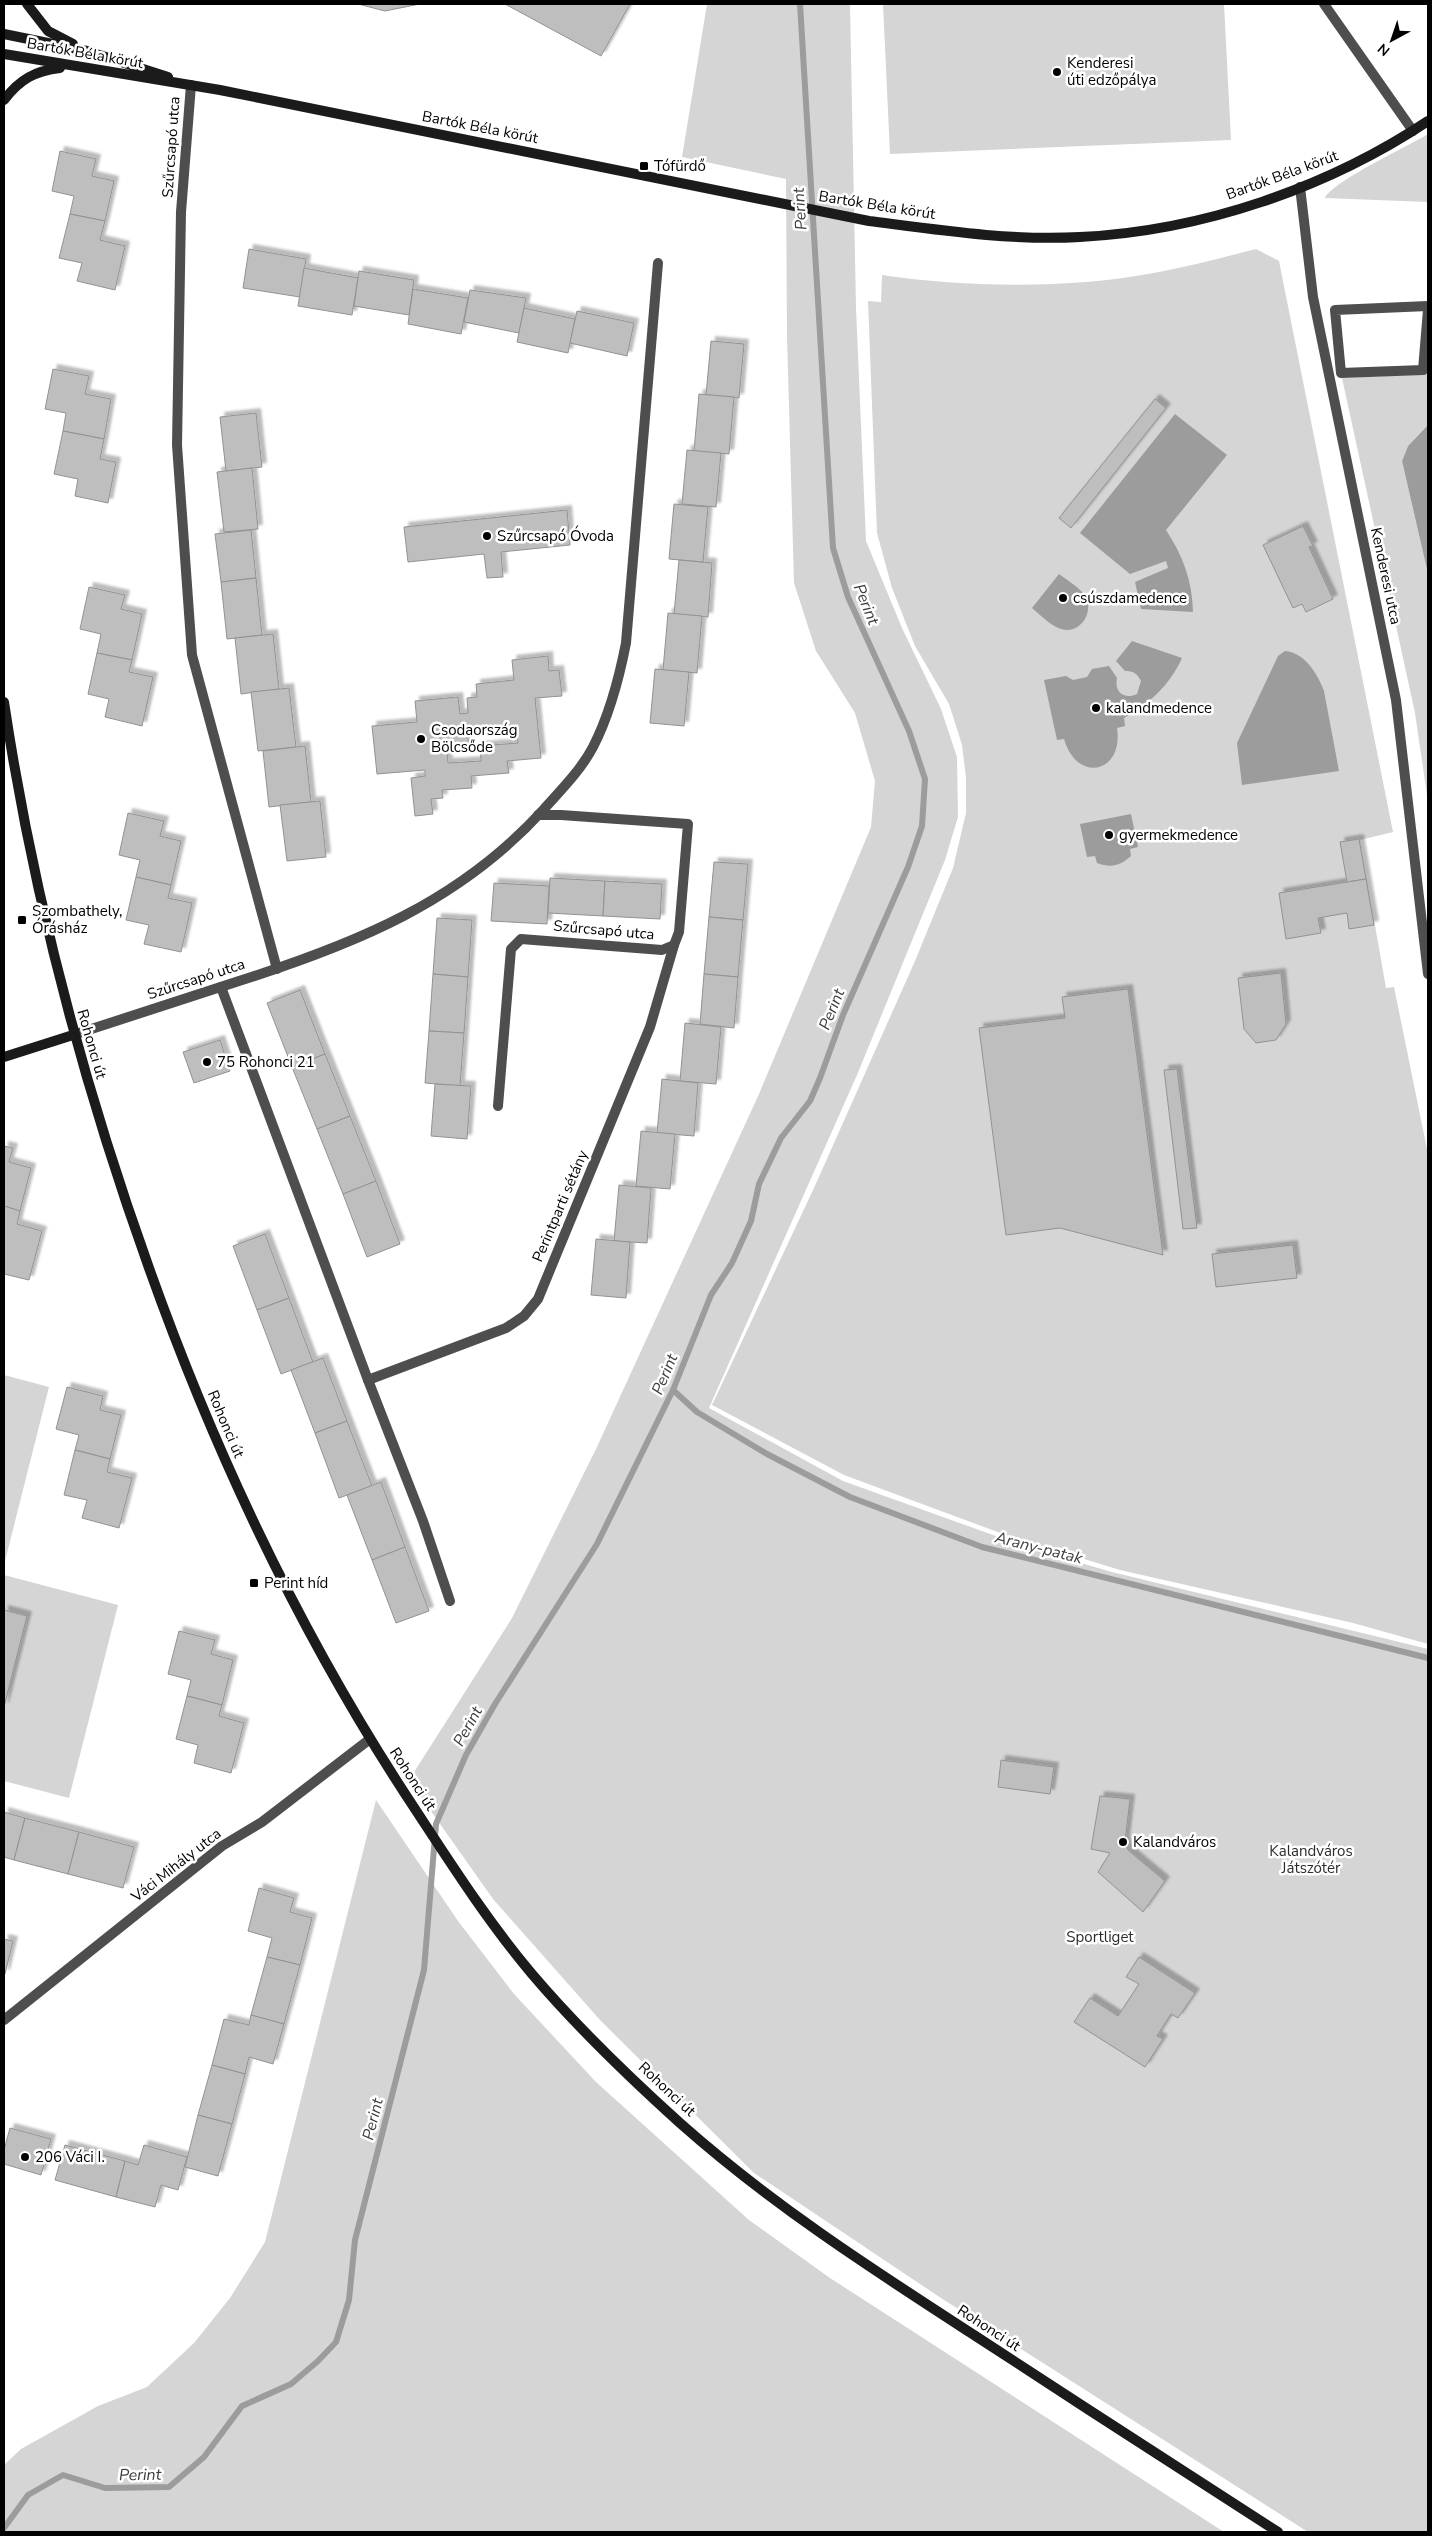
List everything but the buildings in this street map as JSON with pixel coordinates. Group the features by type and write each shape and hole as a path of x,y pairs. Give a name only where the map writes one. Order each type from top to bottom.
{"main road":[{"path":"27,4 48,31 87,51"},
{"name":"Bartók Béla körút","path":"4,34 87,51 190,85"},
{"name":"Bartók Béla körút","path":"4,54 190,85 869,221 996,236 1081,238 1173,225 1231,210 1300,187 1362,160 1428,121"},
{"path":"4,100 14,86 28,76 41,70 68,66"},
{"name":"Rohonci út","path":"4,702 45,920 73,1035 126,1207 167,1319 211,1430 260,1538 337,1684 393,1777 476,1901 533,1974 601,2047 678,2121 753,2185 913,2296 1278,2532"},
{"name":"Szűrcsapó utca","path":"4,1057 73,1035"}],"street":[{"path":"1324,4 1413,131"},
{"name":"Szűrcsapó utca","path":"190,85 182,212 177,445 192,655 277,969"},
{"name":"Kenderesi utca","path":"1300,187 1317,316 1396,700 1428,974"},
{"name":"Szűrcsapó utca","path":"73,1035 277,969 396,922 438,898 481,868 538,815 585,760 605,722 618,684 626,643 658,263"},
{"path":"1428,306 1335,310 1340,373 1422,370 1428,310"},
{"name":"Szűrcsapó utca","path":"498,1106 511,949 521,938 662,950 674,945 679,932 688,824 538,815"},
{"name":"Perintparti sétány","path":"368,1380 506,1328 524,1316 538,1299 650,1028 674,945"},
{"path":"221,987 368,1380 423,1520 450,1601"},
{"name":"Váci Mihály utca","path":"4,2020 222,1846 262,1822 370,1739"}],"green space":[{"name":"Sportliget","path":"707,4 850,4 856,308 866,541 902,628 941,709 957,757 958,817 945,860 857,1075 709,1408 843,1481 1029,1548 1112,1572 1428,1649 1428,2532 1308,2532 941,2298 754,2173 600,2020 493,1899 409,1780 512,1618 596,1449 759,1094 871,827 875,781 855,713 816,651 794,583 787,336 786,179 682,157"},
{"name":"Kenderesi úti edzőpálya","path":"883,4 1224,4 1231,140 890,154"},
{"path":"1428,134 1428,202 1325,198 1331,191 1356,174"},
{"path":"1256,249 1279,261 1393,832 1360,840 1386,988 1394,987 1428,1154 1428,1644 1353,1623 1120,1570 1003,1534 844,1475 712,1405 814,1188 915,961 953,868 966,813 966,778 962,745 949,704 915,646 892,588 877,533 868,301 881,302 882,275 985,284 1056,284 1126,278"},
{"path":"1428,369 1428,425 1408,446 1402,461 1428,574 1428,802 1415,713 1342,378 1427,374"},
{"path":"4,1375 49,1387 4,1565"},
{"path":"4,1575 118,1605 69,1798 4,1781"},
{"path":"376,1800 458,1921 514,1994 596,2082 749,2220 830,2278 1224,2532 4,2532 4,2465 21,2449 98,2406 147,2387 194,2343 230,2298 265,2242"}],"shaded area":[{"path":"1175,414 1227,455 1166,530 1186,569 1191,589 1193,612 1141,609 1135,582 1168,568 1166,561 1130,574 1080,533"},
{"path":"1428,425 1428,574 1402,461 1408,446"},
{"name":"csúszdamedence","path":"1059,574 1081,590 1088,604 1088,610 1083,622 1073,629 1057,628 1032,608"},
{"name":"kalandmedence","path":"1132,641 1182,658 1171,677 1158,693 1142,707 1124,718 1125,726 1117,728 1117,743 1114,755 1107,763 1098,767 1088,767 1079,763 1070,753 1064,739 1057,740 1044,680 1066,676 1073,680 1087,677 1092,669 1109,666 1117,678 1117,687 1121,694 1132,696 1137,694 1141,681 1136,674 1125,671 1116,661"},
{"path":"1285,651 1304,660 1314,671 1321,684 1324,691 1339,771 1242,785 1237,743 1278,656"},
{"name":"gyermekmedence","path":"1131,814 1138,847 1130,849 1131,856 1119,864 1111,866 1097,863 1095,856 1087,857 1080,824"}],"waterway":[{"name":"Perint","path":"4,2528 28,2495 63,2475 105,2488 169,2487 204,2457 242,2406 291,2384 318,2361 336,2342 349,2300 355,2240 424,1970 436,1824 466,1755 495,1704 597,1544 673,1390 711,1295 732,1263 751,1221 759,1184 781,1138 810,1101 843,1015 908,867 922,826 925,779 909,731 848,597 833,548 800,4"},
{"name":"Arany-patak","path":"673,1390 697,1412 767,1454 850,1497 982,1547 1428,1658"}],"place":[{"name":"Kenderesi úti edzőpálya","path":"1057,72"},
{"name":"Tófürdő","path":"644,166"},
{"name":"Szűrcsapó Óvoda","path":"487,536"},
{"name":"csúszdamedence","path":"1063,598"},
{"name":"kalandmedence","path":"1096,708"},
{"name":"Csodaország Bölcsőde","path":"421,739"},
{"name":"gyermekmedence","path":"1109,835"},
{"name":"Szombathely, Órásház","path":"22,920"},
{"name":"75 Rohonci 21","path":"207,1062"},
{"name":"Perint híd","path":"254,1583"},
{"name":"Kalandváros","path":"1123,1842"},
{"name":"206 Váci I.","path":"25,2157"}],"park label":[{"name":"Kalandváros Játszótér","path":"1311,1860"}]}
